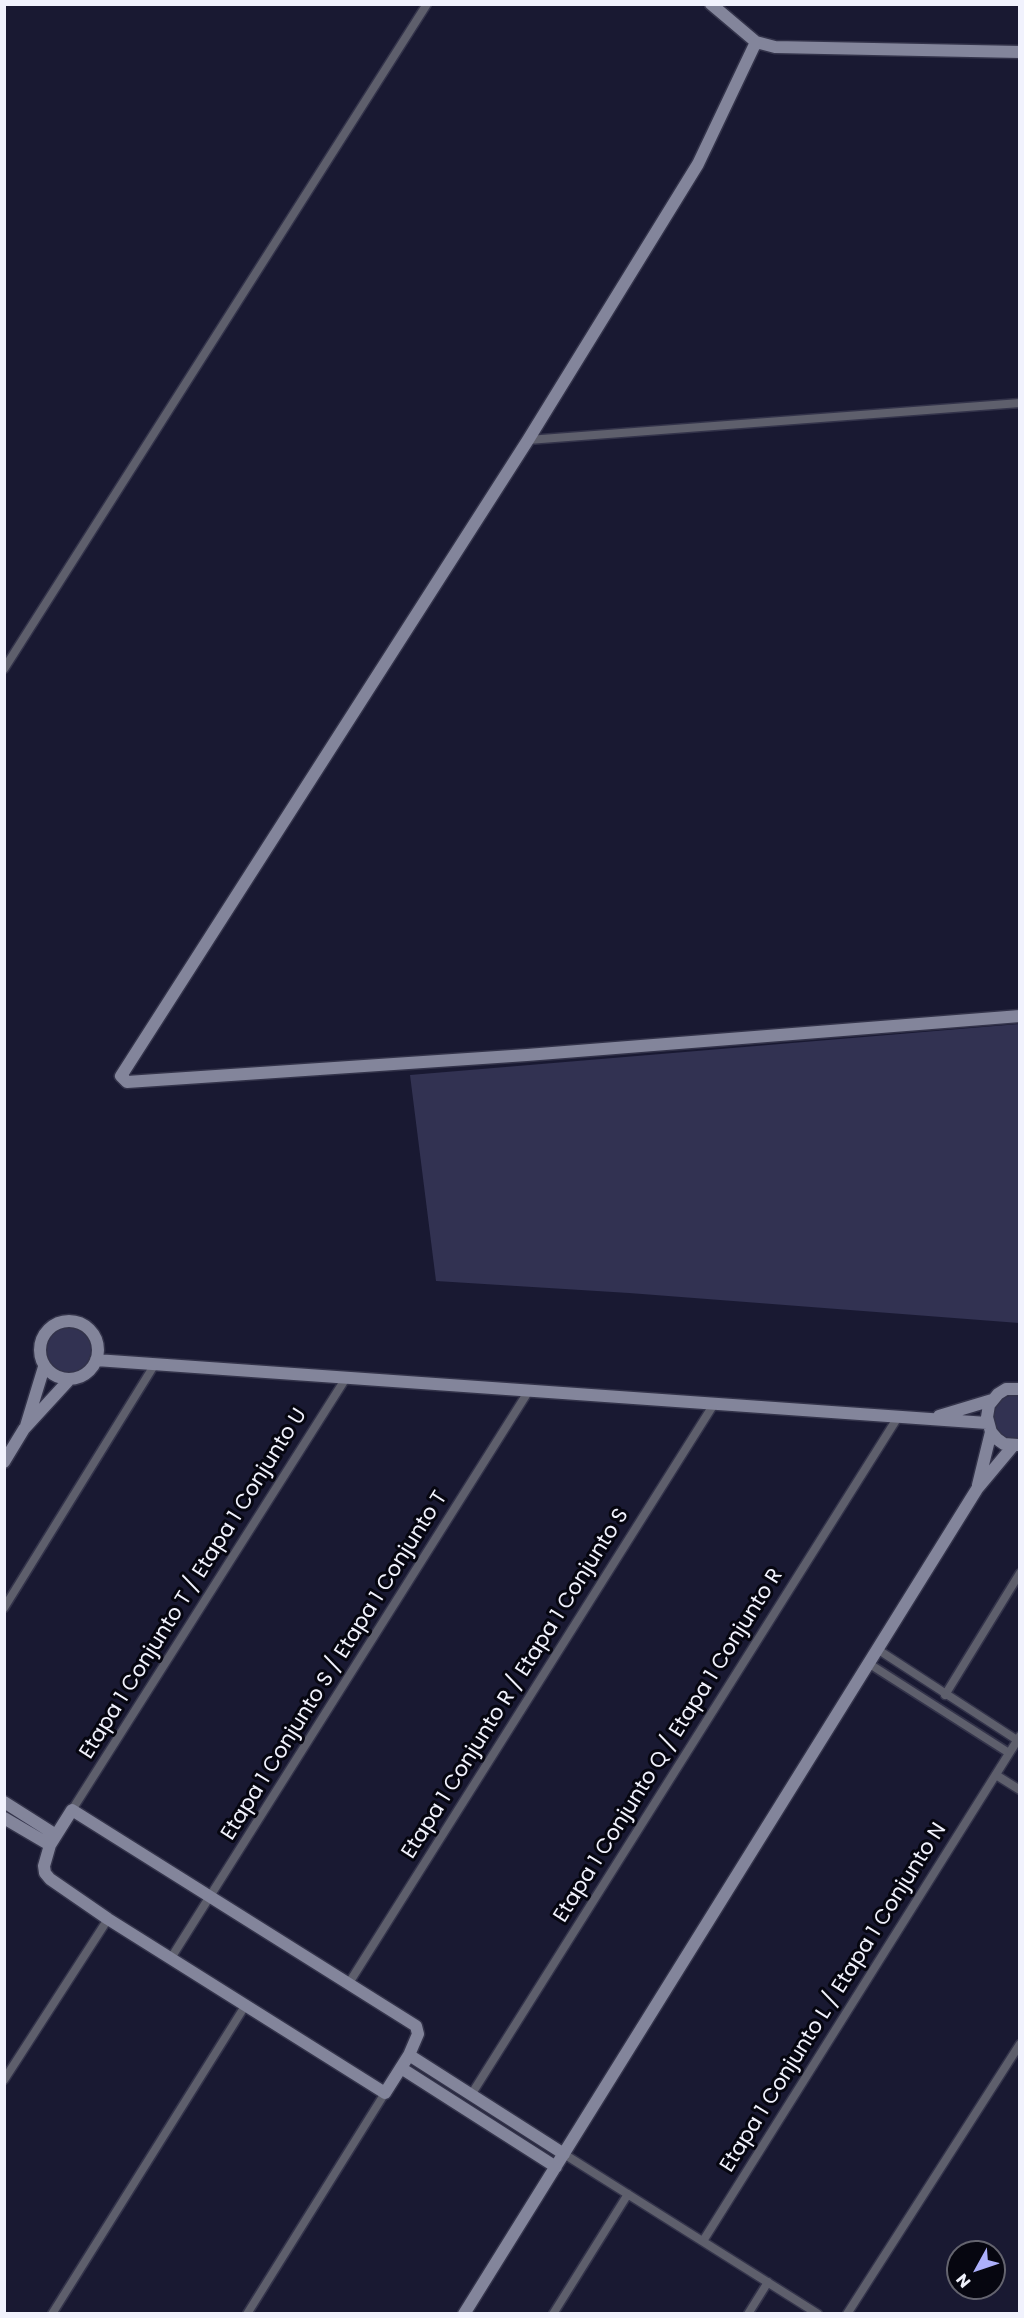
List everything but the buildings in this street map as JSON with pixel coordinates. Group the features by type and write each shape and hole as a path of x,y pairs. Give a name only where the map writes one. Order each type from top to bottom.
{"street":[{"path":"4,669 427,4"},
{"path":"711,4 756,42 775,48 1020,52"},
{"path":"756,42 699,164 528,440 127,1063 121,1073 122,1079 127,1082 527,1055 1020,1016"},
{"path":"528,440 1020,403"},
{"path":"4,1462 24,1429 69,1380 86,1374 96,1360 97,1342 93,1334 79,1322 70,1321 52,1326 45,1332 39,1349 44,1367 24,1429"},
{"path":"96,1360 528,1392 935,1418 989,1427 997,1439 1016,1445 977,1490 464,2313"},
{"path":"4,1608 155,1364"},
{"path":"44,1367 55,1376 69,1380"},
{"name":"Etapa 1 Conjunto T / Etapa 1 Conjunto U","path":"72,1810 346,1378"},
{"path":"935,1418 992,1400 1006,1389 1020,1389"},
{"name":"Etapa 1 Conjunto S / Etapa 1 Conjunto T","path":"171,1958 528,1392"},
{"path":"977,1490 989,1427 987,1411 992,1400"},
{"name":"Etapa 1 Conjunto R / Etapa 1 Conjunto S","path":"349,1983 714,1404"},
{"name":"Etapa 1 Conjunto Q / Etapa 1 Conjunto R","path":"471,2095 898,1417"},
{"path":"945,1695 1020,1573"},
{"path":"877,1649 945,1695 1018,1738"},
{"path":"868,1663 1009,1753"},
{"name":"Etapa 1 Conjunto L / Etapa 1 Conjunto N","path":"703,2241 1018,1738"},
{"path":"996,1775 1020,1790"},
{"path":"4,1802 53,1840"},
{"path":"246,2313 385,2093 400,2068 409,2055 418,2034 416,2026 72,1810 53,1840 44,1866 47,1876 245,2006 385,2093"},
{"path":"4,1818 53,1840"},
{"path":"4,2080 108,1918"},
{"path":"52,2313 245,2006"},
{"path":"847,2313 1020,2044"},
{"path":"409,2055 818,2313"},
{"path":"400,2068 556,2167"},
{"path":"553,2313 628,2194"},
{"path":"748,2313 768,2282"}],"shaded area":[{"path":"1019,1024 1019,1323 629,1293 436,1281 410,1075"},
{"path":"74,1327 86,1333 91,1341 91,1359 86,1367 78,1372 64,1373 56,1370 49,1363 46,1345 49,1337 56,1330"},
{"path":"1014,1394 1019,1395 1019,1439 1006,1438 1000,1434 992,1416 994,1409 1002,1399"}]}
